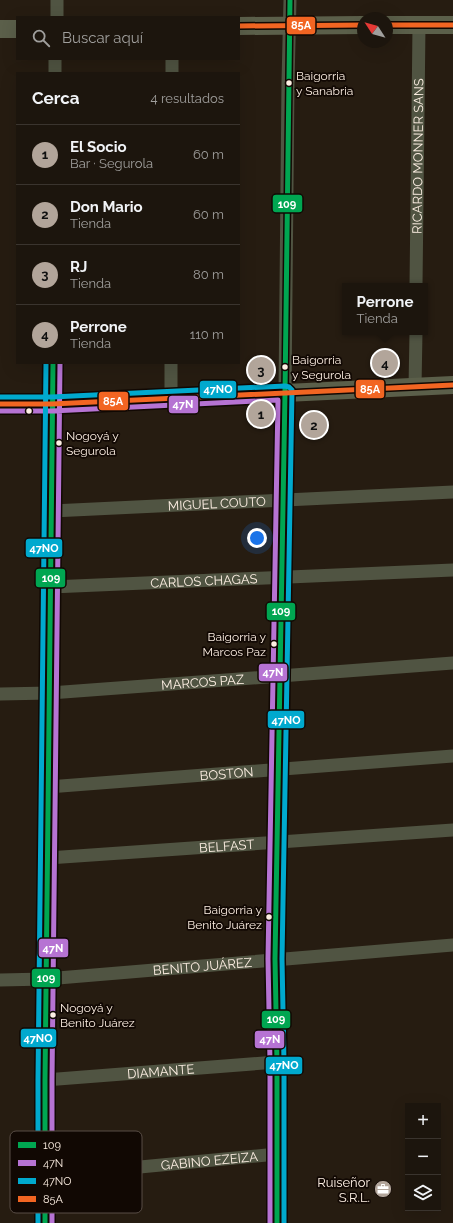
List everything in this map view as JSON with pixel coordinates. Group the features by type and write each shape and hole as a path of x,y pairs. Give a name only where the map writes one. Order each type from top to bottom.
{"street":[{"path":"57,0 57,16"},
{"path":"277,1223 277,1062 275,959 276,843 282,576 290,0"},
{"path":"240,26 357,25"},
{"path":"393,25 453,25"},
{"name":"RICARDO MONNER SANS","path":"416,283 419,25"},
{"path":"0,29 16,29"},
{"path":"55,60 55,72"},
{"path":"172,60 172,72"},
{"path":"415,387 416,335"},
{"path":"45,1131 53,364"},
{"path":"171,364 171,397"},
{"path":"0,404 52,404 171,397 453,385"},
{"name":"MIGUEL COUTO","path":"52,510 453,492"},
{"name":"CARLOS CHAGAS","path":"50,587 282,576 453,570"},
{"name":"MARCOS PAZ","path":"0,694 50,692 280,676 453,662"},
{"name":"BOSTON","path":"48,786 453,756"},
{"name":"BELFAST","path":"48,858 453,830"},
{"name":"BENITO JUÁREZ","path":"0,980 46,979 453,945"},
{"name":"DIAMANTE","path":"45,1080 277,1062"},
{"name":"GABINO EZEIZA","path":"142,1167 277,1154"}],"transit line":[{"name":"109","path":"277,1223 277,1062 275,959 290,0"},
{"name":"85A","path":"240,26 357,25"},
{"name":"85A","path":"393,25 453,25"},
{"name":"47NO","path":"38,1131 46,364"},
{"name":"109","path":"45,1131 53,364"},
{"name":"47N","path":"52,1131 60,364"},
{"name":"85A","path":"0,404 52,404 453,385"},
{"name":"47NO","path":"0,397 52,397 285,386 292,390 282,959 284,1062 284,1223"},
{"name":"47N","path":"0,411 52,411 278,400 268,959 270,1062 270,1223"},
{"name":"47NO","path":"38,1213 38,1223"},
{"name":"109","path":"45,1213 45,1223"},
{"name":"47N","path":"52,1213 52,1223"}],"place":[{"name":"Baigorria y Sanabria","path":"289,83"},
{"name":"Perrone","path":"385,363"},
{"name":"Baigorria y Segurola","path":"285,367"},
{"name":"RJ","path":"261,370"},
{"name":"El Socio","path":"261,414"},
{"name":"Don Mario","path":"314,425"},
{"name":"Nogoyá y Segurola","path":"59,443"},
{"name":"Baigorria y Marcos Paz","path":"274,644"},
{"name":"Baigorria y Benito Juárez","path":"269,917"},
{"name":"Nogoyá y Benito Juárez","path":"53,1015"},
{"name":"Ruiseñor S.R.L.","path":"383,1189"}]}
